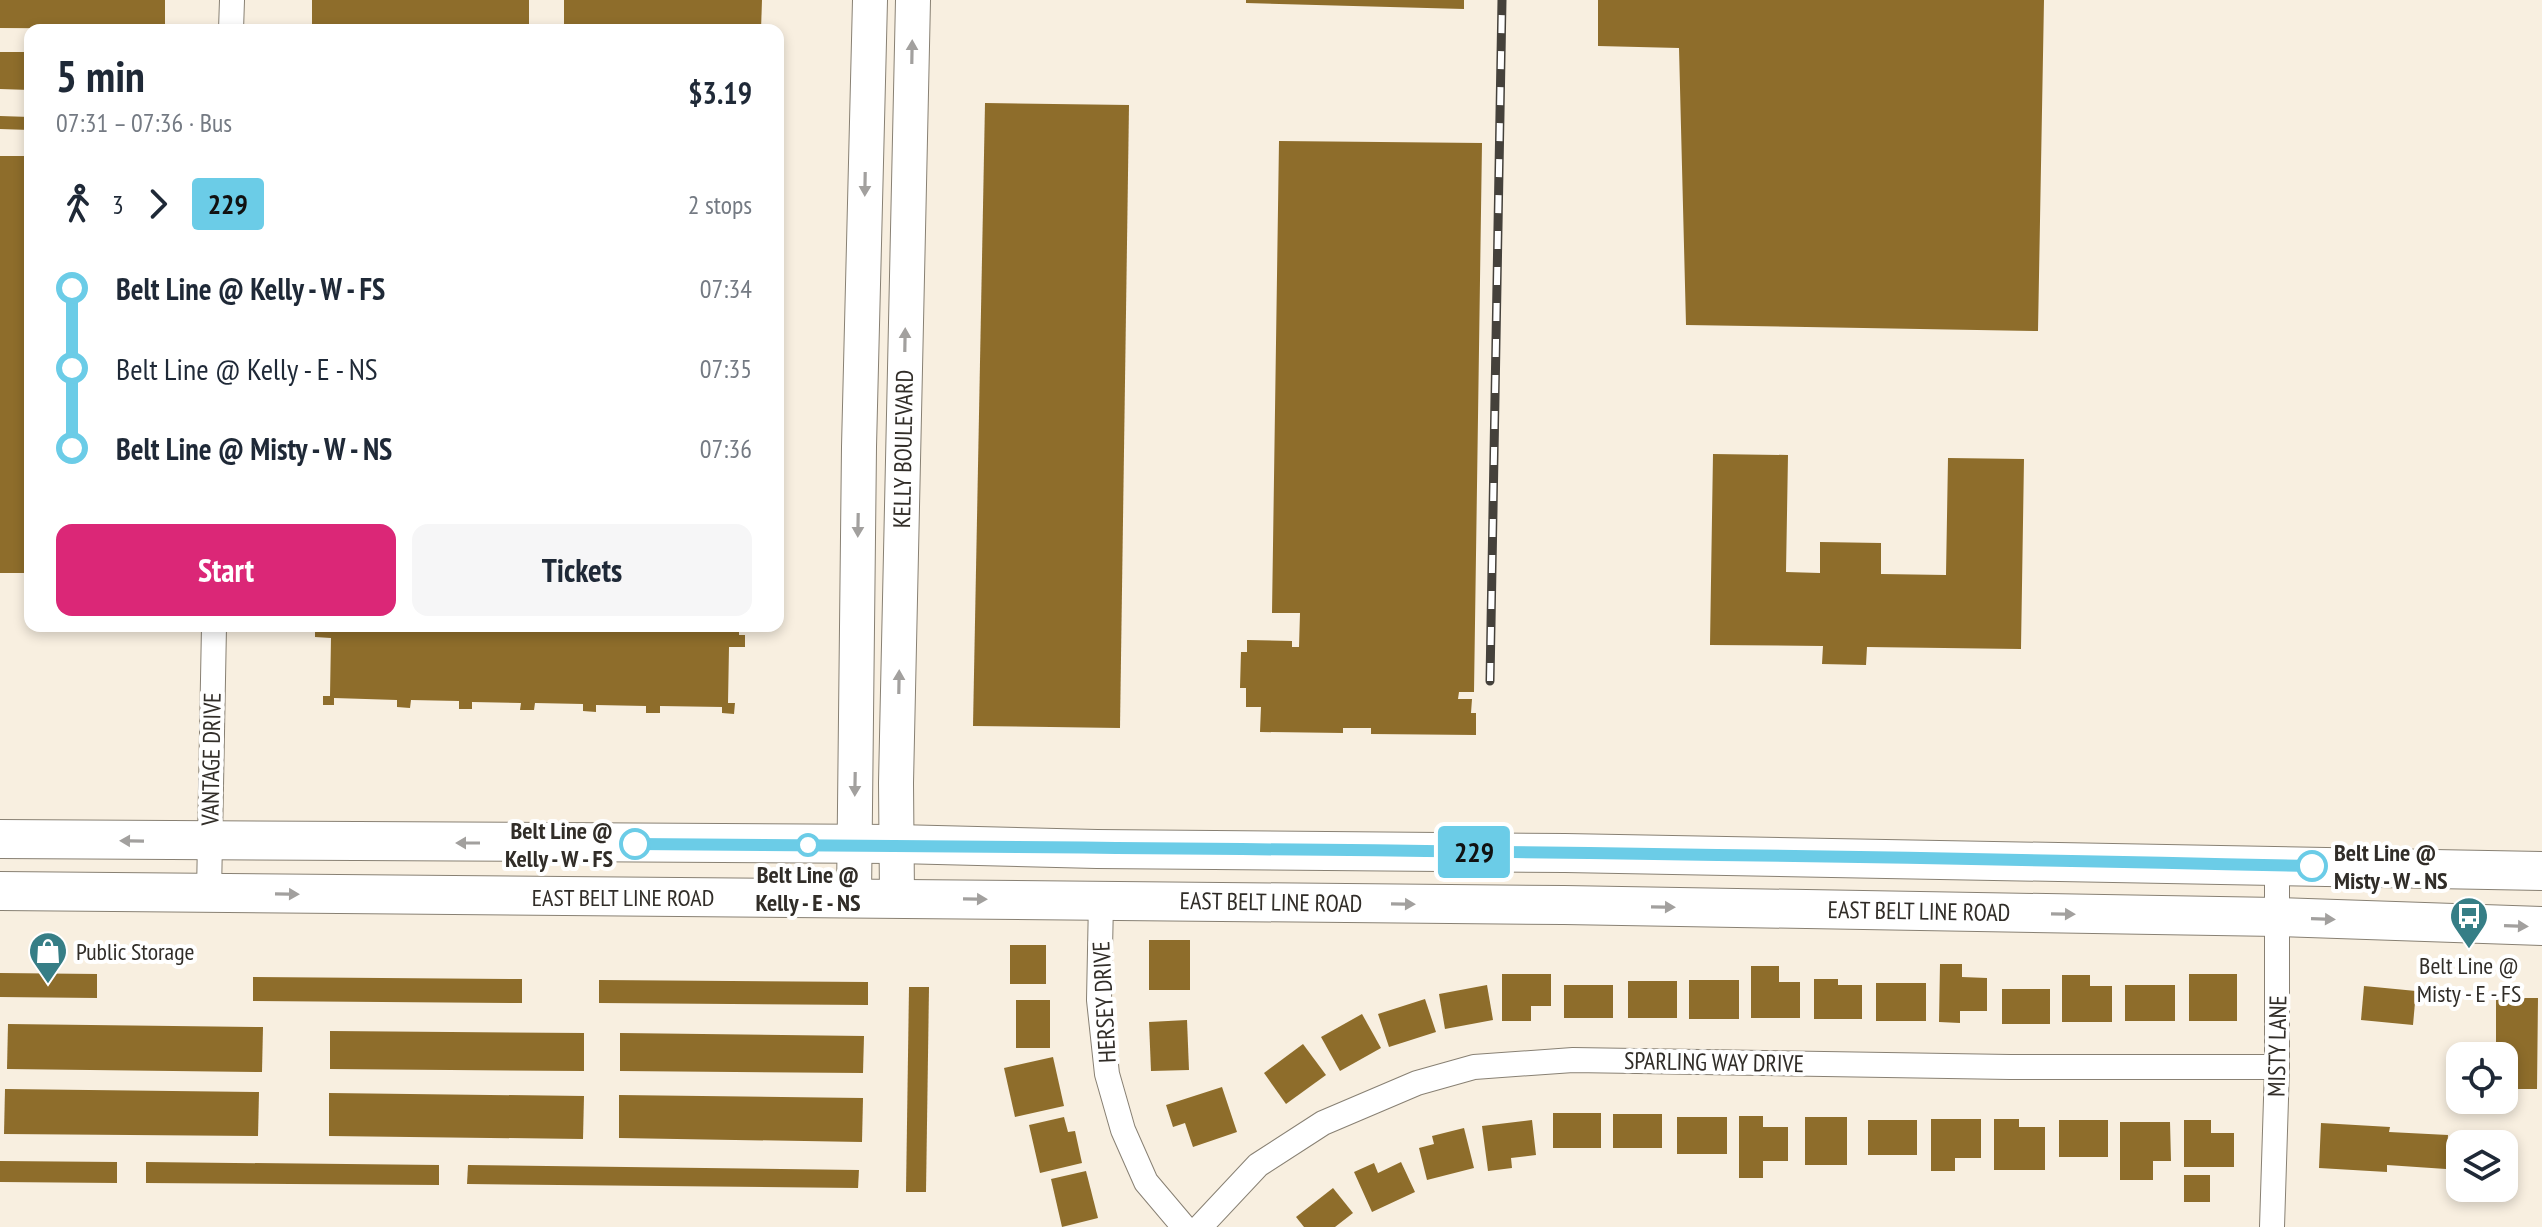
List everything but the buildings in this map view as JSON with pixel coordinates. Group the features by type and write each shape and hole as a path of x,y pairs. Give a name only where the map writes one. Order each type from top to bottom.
{"main road":[{"path":"0,839 897,844 2542,871"},
{"path":"1564,905 1565,853"},
{"name":"EAST BELT LINE ROAD","path":"0,891 1564,905 2277,917 2542,926"}],"street":[{"path":"231,24 232,0"},
{"name":"KELLY BOULEVARD","path":"854,897 859,447 870,0"},
{"name":"KELLY BOULEVARD","path":"897,897 896,783 913,0"},
{"path":"867,106 910,107"},
{"path":"859,447 903,446"},
{"name":"VANTAGE DRIVE","path":"209,893 214,632"},
{"name":"MISTY LANE","path":"2272,1227 2277,1067 2277,865"},
{"name":"HERSEY DRIVE","path":"1101,901 1099,1000 1107,1074 1123,1130 1146,1182 1184,1227"},
{"name":"SPARLING WAY DRIVE","path":"1200,1227 1258,1165 1323,1123 1417,1083 1474,1067 1573,1060 2010,1067 2277,1067"}],"railway":[{"path":"1490,681 1502,0"}],"bus line":[{"name":"229","path":"635,844 897,844 2312,866"}],"place":[{"name":"Belt Line @ Kelly - W - FS","path":"635,844"},
{"name":"Belt Line @ Kelly - E - NS","path":"808,845"},
{"name":"Belt Line @ Misty - W - NS","path":"2312,866"},
{"name":"Belt Line @ Misty - E - FS","path":"2469,950"},
{"name":"Public Storage","path":"48,985"}]}
